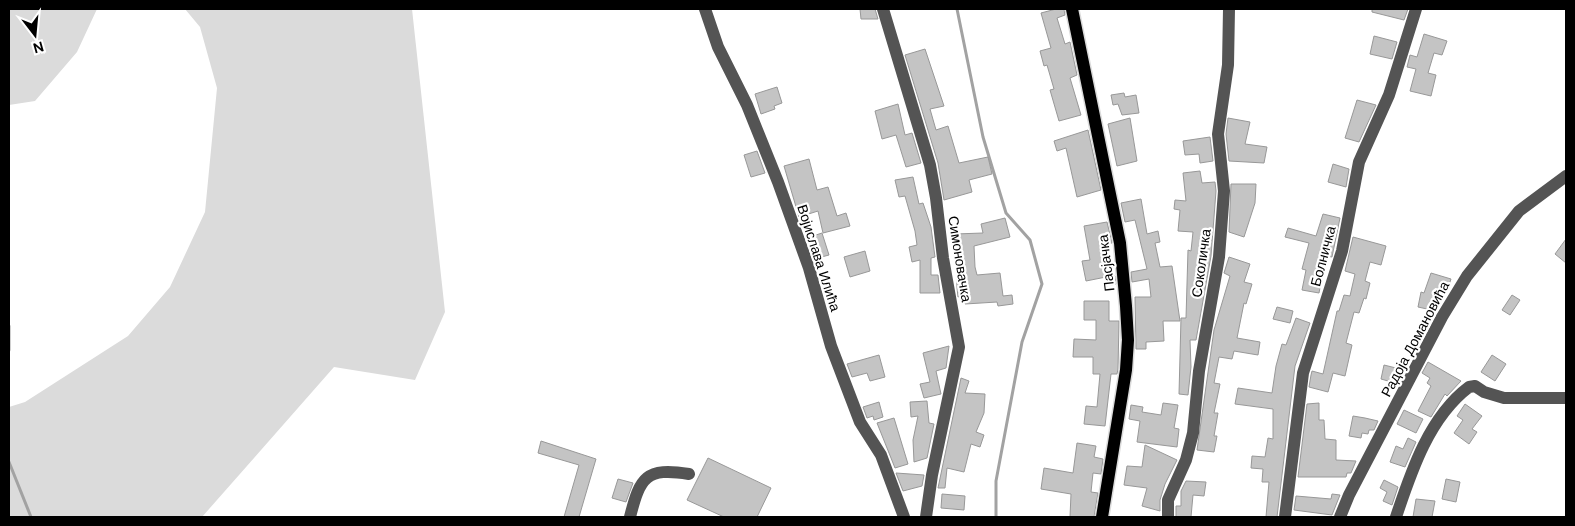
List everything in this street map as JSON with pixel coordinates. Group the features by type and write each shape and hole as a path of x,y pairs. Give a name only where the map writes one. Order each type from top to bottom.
{"main road":[{"name":"Пасјачка","path":"1072,9 1120,244 1126,306 1128,340 1126,370 1102,517"}],"street":[{"name":"Војислава Илића","path":"705,9 718,47 747,105 780,189 809,268 831,346 860,422 881,456 904,517"},
{"name":"Симоновачка","path":"883,9 930,165 943,258 959,347 932,475 926,517"},
{"name":"Соколичка","path":"1168,517 1168,500 1186,460 1193,433 1199,371 1219,258 1224,191 1218,134 1228,65 1229,9"},
{"name":"Болничка","path":"1285,517 1303,373 1342,251 1359,162 1389,95 1416,9"},
{"name":"Радоја Домановића","path":"1340,517 1349,495 1442,317 1467,276 1519,211 1566,176"},
{"path":"1396,517 1419,456 1439,420 1469,387 1475,386 1484,392 1504,398 1566,398"},
{"path":"630,517 641,484 650,475 662,471 689,474"}],"shaded area":[{"path":"9,9 97,9 77,52 35,101 9,105"},
{"path":"185,9 412,9 445,312 415,380 334,367 202,517 9,517 9,407 25,402 128,336 170,287 205,212 217,88 200,27"}],"building":[{"path":"860,9 875,9 878,19 861,19"},
{"path":"1064,9 1065,15 1057,18 1065,44 1070,42 1077,75 1070,78 1081,115 1059,121 1050,90 1054,89 1047,65 1044,66 1040,51 1051,48 1041,13"},
{"path":"1372,9 1408,9 1404,20 1372,12"},
{"path":"1424,34 1447,41 1442,55 1434,53 1428,73 1436,75 1431,96 1410,91 1416,69 1407,67 1410,55 1417,57"},
{"path":"1374,36 1397,42 1392,59 1370,54"},
{"path":"925,49 944,106 930,109 936,130 948,126 959,163 988,157 992,174 969,180 972,192 944,200 938,163 905,55"},
{"path":"777,87 782,103 774,106 775,109 761,114 755,94"},
{"path":"1124,93 1125,97 1136,95 1139,113 1122,115 1118,104 1113,105 1111,95"},
{"path":"1357,100 1376,105 1359,142 1345,138"},
{"path":"898,104 905,135 912,133 921,163 906,167 896,135 882,139 875,111"},
{"path":"1130,118 1137,161 1117,166 1108,124"},
{"path":"1228,118 1250,122 1245,144 1267,147 1264,163 1229,161 1226,134"},
{"path":"1088,130 1101,190 1077,197 1066,148 1057,151 1054,141"},
{"path":"1210,137 1213,161 1200,163 1199,154 1185,155 1183,141"},
{"path":"757,151 765,173 751,177 744,155"},
{"path":"809,159 817,190 828,187 837,216 846,213 850,226 823,233 818,211 799,217 784,166"},
{"path":"1333,164 1349,169 1346,187 1328,182"},
{"path":"1200,171 1202,183 1215,182 1216,191 1211,256 1196,340 1190,340 1191,367 1188,395 1179,394 1181,318 1186,318 1188,250 1191,251 1193,232 1178,231 1180,210 1174,209 1175,200 1186,201 1183,173"},
{"path":"913,177 919,204 923,203 931,227 935,257 931,258 931,275 938,275 940,293 920,293 920,260 912,262 909,247 917,245 915,231 905,196 899,197 895,180"},
{"path":"1231,184 1256,184 1255,203 1244,237 1229,232"},
{"path":"1141,199 1147,234 1158,231 1160,242 1155,243 1160,267 1172,266 1180,321 1163,321 1164,341 1146,342 1146,349 1136,349 1135,297 1151,297 1149,279 1132,282 1131,272 1147,269 1135,220 1125,222 1121,203"},
{"path":"1323,214 1340,218 1332,257 1326,256 1319,293 1302,290 1306,270 1302,269 1309,243 1285,237 1288,228 1316,236"},
{"path":"1005,218 1010,237 974,246 975,267 977,275 1000,273 1003,296 1012,295 1013,304 998,306 997,302 965,304 965,295 958,297 955,234 983,233 981,224"},
{"path":"1107,222 1112,243 1103,244 1109,276 1115,276 1116,284 1106,286 1106,277 1086,281 1082,261 1090,260 1084,226"},
{"path":"822,233 829,255 814,259 807,238"},
{"path":"1353,237 1386,246 1381,265 1370,262 1365,281 1370,283 1366,299 1364,298 1359,313 1354,312 1346,343 1352,345 1345,376 1333,373 1328,392 1309,387 1312,371 1323,374 1337,311 1339,311 1344,295 1350,296 1355,274 1345,271"},
{"path":"1566,239 1566,263 1555,254"},
{"path":"865,251 870,271 850,277 844,257"},
{"path":"1229,257 1250,264 1244,282 1252,284 1246,304 1244,303 1237,338 1260,342 1258,355 1234,351 1232,359 1219,357 1214,383 1220,384 1214,413 1218,413 1214,436 1217,436 1214,452 1197,450 1214,330 1230,276 1224,273"},
{"path":"1431,273 1451,279 1446,294 1440,293 1436,311 1418,307 1421,292 1424,293"},
{"path":"1512,295 1520,300 1510,315 1502,310"},
{"path":"1084,301 1109,301 1109,321 1119,321 1118,369 1117,374 1111,374 1105,426 1084,424 1086,406 1097,407 1100,374 1093,374 1093,357 1073,357 1074,339 1096,340 1096,320 1084,320"},
{"path":"1277,307 1293,311 1290,323 1273,319"},
{"path":"1296,318 1310,323 1295,366 1277,517 1266,517 1269,482 1262,482 1263,469 1251,468 1252,456 1265,457 1268,438 1273,439 1273,409 1235,404 1238,388 1272,393 1282,344 1286,345"},
{"path":"949,346 946,368 936,371 941,394 924,398 920,384 930,382 923,353"},
{"path":"879,355 885,377 870,381 867,373 852,377 847,364"},
{"path":"1492,355 1506,364 1495,381 1481,372"},
{"path":"1428,362 1461,381 1447,396 1445,394 1431,417 1418,411 1431,386 1427,383 1430,378 1422,373"},
{"path":"1384,365 1404,370 1396,388 1387,386 1388,381 1381,379"},
{"path":"961,378 969,381 965,393 985,394 984,413 976,432 984,435 980,447 971,444 964,472 947,468 945,488 938,488"},
{"path":"927,401 929,423 934,424 927,458 914,462 913,440 918,416 911,417 910,402"},
{"path":"879,402 883,417 874,420 873,416 867,418 863,407"},
{"path":"1163,403 1178,405 1174,428 1179,429 1177,447 1137,442 1140,421 1129,419 1131,405 1143,407 1142,412 1161,415"},
{"path":"1319,403 1319,420 1324,420 1325,439 1336,440 1336,460 1356,461 1351,473 1347,473 1346,477 1298,477 1307,404"},
{"path":"1465,404 1482,416 1472,429 1477,432 1469,444 1454,433 1463,420 1457,416"},
{"path":"1404,410 1423,419 1416,433 1397,424"},
{"path":"1353,416 1378,421 1374,430 1369,430 1368,434 1362,433 1361,438 1349,436"},
{"path":"894,418 908,464 895,468 877,423"},
{"path":"1408,438 1416,442 1405,467 1390,462 1396,446 1403,449"},
{"path":"541,441 596,459 579,517 564,517 579,465 538,453"},
{"path":"1077,443 1096,446 1094,457 1103,459 1101,474 1093,473 1091,492 1098,493 1094,517 1070,517 1071,494 1041,489 1044,468 1073,473"},
{"path":"1145,445 1177,460 1165,484 1160,500 1160,511 1142,506 1147,488 1124,485 1127,466 1142,467"},
{"path":"708,458 771,488 757,517 724,517 687,500"},
{"path":"896,473 924,475 922,486 903,491"},
{"path":"618,479 633,483 626,502 612,498"},
{"path":"1446,479 1460,482 1456,502 1442,499"},
{"path":"1384,480 1398,487 1392,505 1383,501 1387,492 1380,488"},
{"path":"1186,481 1206,482 1204,496 1193,495 1191,517 1176,517 1176,506 1181,506 1181,491"},
{"path":"942,494 965,496 964,510 941,508"},
{"path":"1332,494 1340,495 1332,515 1294,510 1296,496 1331,499"},
{"path":"1416,499 1435,501 1432,517 1413,517"}],"waterway":[{"path":"957,9 983,137 1006,213 1030,240 1042,284 1022,342 996,481 996,517"},
{"path":"9,326 9,350"},
{"path":"9,462 31,517"}]}
